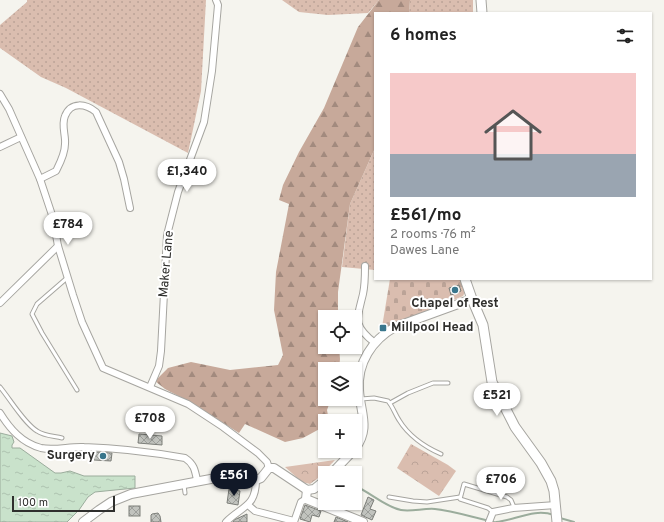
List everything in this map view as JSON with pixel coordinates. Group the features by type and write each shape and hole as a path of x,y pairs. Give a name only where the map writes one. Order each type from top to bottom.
{"main road":[{"path":"481,0 482,12"},
{"path":"465,280 483,325 492,382 515,427 541,463 550,481 554,491 556,515"}],"street":[{"name":"Maker Lane","path":"150,388 159,366 161,351 167,235 178,192 204,122 212,71 218,5 216,0"},
{"path":"0,94 9,109 40,179 53,218 58,246 82,322 103,368 188,404 223,427 263,457 269,468"},
{"path":"40,179 56,172 62,158 65,145 64,116 74,106 81,105 90,107 96,112 119,162 130,208"},
{"path":"0,147 21,137"},
{"path":"0,303 58,246"},
{"path":"365,266 364,292 357,319 359,327 375,343"},
{"path":"362,365 364,359 375,343 385,332 472,299"},
{"path":"362,406 364,417 362,437"},
{"path":"0,413 8,426 18,436 41,448 57,449 83,447 128,450 185,458 191,462 195,468 197,480"},
{"path":"339,466 346,458"},
{"path":"83,522 112,502 131,494 197,480 225,478 256,480 261,478 269,468"},
{"path":"269,468 274,468 307,490 314,489 318,486"},
{"path":"226,522 248,506 256,490 256,480"},
{"path":"306,499 307,490"},
{"path":"248,506 255,511 294,521 301,502 306,499"},
{"path":"306,499 363,522"},
{"path":"491,517 514,507 556,515"}],"lane":[{"path":"68,278 37,304 32,314 77,390"},
{"path":"390,403 408,393 433,384 448,383"},
{"path":"0,387 25,419 37,431 43,434 62,438"},
{"path":"362,399 384,399 390,403 404,427 427,447 441,454"},
{"path":"184,483 185,493"},
{"path":"460,497 465,484 507,497 511,500 514,507"},
{"path":"389,497 426,502 460,497 488,508 491,517"}],"green space":[{"path":"27,0 206,0 201,91 188,153 66,88 41,77 0,48 0,25 27,2"},
{"path":"282,0 379,0 368,13 328,15 299,12"},
{"path":"379,0 410,0 409,12 374,12 374,150 350,204 338,292 338,310 318,310 318,354 340,354 340,362 318,362 318,406 328,406 328,414 318,414 318,430 303,438 285,442 245,424 239,433 192,403 165,389 155,381 168,368 191,362 230,370 278,365 283,355 274,310 276,272 289,204 279,200 283,185 299,152 324,108 358,27"},
{"path":"410,0 473,0 473,12 409,12"},
{"path":"374,150 374,270 342,267 350,204"},
{"path":"390,280 460,280 465,292 463,296 384,328 382,327"},
{"path":"411,444 456,471 439,496 397,468"},
{"path":"335,460 329,466 318,466 318,478 310,484 302,482 285,467"}],"water":[{"path":"0,433 12,436 14,442 12,448 20,448 55,473 70,471 84,476 135,476 135,488 95,492 88,497 79,510 67,522 0,522"}],"building":[{"name":"Chapel of Rest","path":"459,285 461,291 451,295 449,288"},
{"path":"139,434 162,436 162,445 138,443"},
{"name":"Surgery","path":"94,452 112,453 111,461 94,460"},
{"path":"229,489 240,491 238,505 227,503"},
{"path":"368,497 374,500 370,509 376,511 372,520 361,515"},
{"path":"305,505 321,511 319,517 312,515 310,522 300,519"},
{"path":"129,506 140,506 140,516 129,516"},
{"path":"158,513 161,522 151,522 151,515"},
{"path":"247,514 247,522 233,522 234,520"},
{"path":"336,517 348,522 334,522"}],"waterway":[{"path":"362,490 383,503 401,510 409,511 435,509 450,511 494,522"},
{"path":"496,522 539,513 554,515"},
{"path":"560,518 574,522"}],"place":[{"name":"Chapel of Rest","path":"455,290"},
{"name":"Millpool Head","path":"383,328"},
{"name":"Surgery","path":"103,456"}]}
